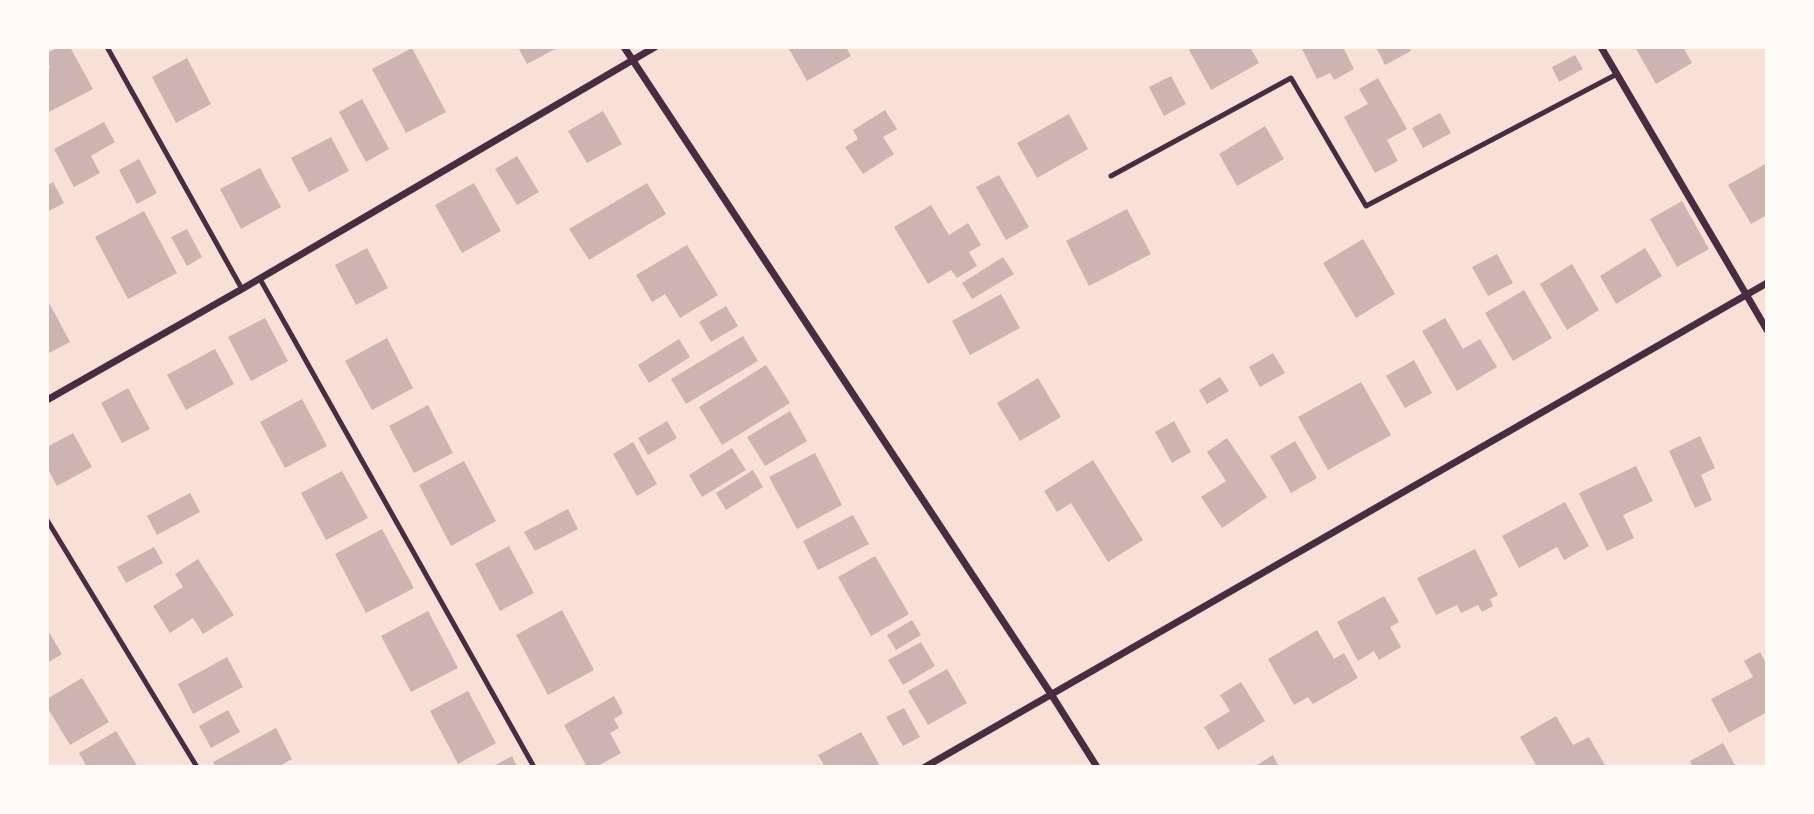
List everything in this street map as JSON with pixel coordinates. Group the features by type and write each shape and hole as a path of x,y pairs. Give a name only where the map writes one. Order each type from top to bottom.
{"street":[{"path":"624,47 1097,767"},
{"path":"47,400 260,279 654,47"},
{"path":"1601,47 1767,330"},
{"path":"925,767 1767,283"}],"lane":[{"path":"107,47 242,289"},
{"path":"1111,176 1291,78 1366,206 1617,74"},
{"path":"260,279 534,767"},
{"path":"47,520 197,767"}],"building":[{"path":"59,47 70,47 93,89 47,113 47,69 50,68 47,53"},
{"path":"518,47 554,47 555,49 527,64"},
{"path":"788,47 846,47 851,56 807,81"},
{"path":"1193,47 1250,47 1259,63 1211,90 1189,50"},
{"path":"1301,47 1343,47 1354,69 1334,80 1330,73 1317,79"},
{"path":"1376,47 1409,47 1411,51 1385,65"},
{"path":"1635,47 1683,47 1692,63 1656,84"},
{"path":"412,48 446,112 406,133 372,69"},
{"path":"1575,55 1583,69 1559,82 1552,67"},
{"path":"187,58 211,104 176,123 152,77"},
{"path":"1171,76 1186,104 1164,116 1149,87"},
{"path":"1378,78 1407,129 1387,140 1398,161 1375,173 1344,117 1368,104 1359,89"},
{"path":"362,99 389,149 366,162 339,112"},
{"path":"885,110 897,129 883,137 894,154 863,174 845,147 858,139 853,130"},
{"path":"603,111 622,144 587,163 568,131"},
{"path":"1440,113 1451,133 1423,148 1412,128"},
{"path":"1069,114 1088,149 1037,178 1017,143"},
{"path":"104,122 115,142 91,156 100,173 74,187 54,149"},
{"path":"1265,126 1284,159 1237,186 1219,154"},
{"path":"331,137 349,171 309,192 291,158"},
{"path":"517,156 539,192 517,205 495,169"},
{"path":"139,159 157,193 137,204 119,170"},
{"path":"1767,163 1767,215 1751,224 1728,185"},
{"path":"260,168 281,207 241,229 220,189"},
{"path":"999,175 1029,227 1006,240 976,187"},
{"path":"53,182 64,203 47,212 47,186"},
{"path":"474,183 501,231 462,253 435,205"},
{"path":"647,183 666,214 589,260 569,229"},
{"path":"1682,201 1709,249 1677,267 1650,219"},
{"path":"931,205 949,235 968,223 981,245 969,252 977,266 957,278 951,270 928,284 894,227"},
{"path":"1127,209 1151,254 1089,286 1066,241"},
{"path":"144,211 177,273 128,299 95,237"},
{"path":"187,229 202,257 187,266 171,237"},
{"path":"1363,239 1395,294 1356,318 1323,263"},
{"path":"687,245 718,295 680,318 665,294 652,302 636,275"},
{"path":"367,248 388,288 356,305 335,265"},
{"path":"1645,248 1662,276 1616,304 1600,276"},
{"path":"1497,254 1513,283 1488,296 1472,267"},
{"path":"1003,257 1014,274 972,299 962,283"},
{"path":"1572,264 1599,310 1567,330 1540,284"},
{"path":"1524,290 1552,338 1513,361 1485,313"},
{"path":"1001,294 1020,328 970,355 952,321"},
{"path":"47,299 70,342 47,354"},
{"path":"726,306 738,326 711,342 699,322"},
{"path":"265,318 288,361 251,381 228,337"},
{"path":"1445,318 1463,349 1480,339 1497,367 1457,391 1422,331"},
{"path":"743,336 758,361 686,404 671,379"},
{"path":"387,338 413,388 372,410 345,361"},
{"path":"679,339 690,357 649,383 638,365"},
{"path":"215,349 234,384 186,410 167,375"},
{"path":"1273,353 1285,373 1260,387 1249,367"},
{"path":"1414,360 1432,393 1405,408 1386,376"},
{"path":"766,365 790,403 722,445 699,407"},
{"path":"1220,377 1229,391 1207,404 1199,390"},
{"path":"1038,378 1061,417 1020,441 997,403"},
{"path":"1361,382 1391,435 1328,470 1298,417"},
{"path":"128,388 150,429 122,443 101,403"},
{"path":"302,399 327,446 285,468 260,422"},
{"path":"428,405 453,453 414,473 389,426"},
{"path":"790,411 807,441 765,466 747,437"},
{"path":"667,421 677,438 648,455 638,438"},
{"path":"1174,421 1191,452 1172,463 1155,432"},
{"path":"73,433 92,467 57,486 47,467 47,447"},
{"path":"1700,436 1715,468 1701,475 1712,500 1695,508 1669,451"},
{"path":"1227,438 1267,497 1222,528 1201,497 1226,481 1207,452"},
{"path":"1295,441 1317,478 1291,493 1270,456"},
{"path":"633,442 657,484 637,496 613,454"},
{"path":"732,448 746,470 702,497 689,475"},
{"path":"815,453 842,505 797,529 769,477"},
{"path":"1093,460 1143,540 1108,562 1071,503 1057,512 1044,491"},
{"path":"464,461 496,521 451,546 419,485"},
{"path":"1636,466 1653,501 1623,515 1634,538 1607,551 1579,493"},
{"path":"753,470 763,487 726,510 716,493"},
{"path":"342,471 368,518 326,540 301,493"},
{"path":"190,493 200,512 157,535 147,516"},
{"path":"1565,502 1589,546 1564,560 1557,547 1519,568 1502,536"},
{"path":"568,509 578,529 535,551 524,532"},
{"path":"853,515 869,544 818,570 803,541"},
{"path":"382,529 414,588 366,613 335,554"},
{"path":"509,546 534,593 500,611 475,564"},
{"path":"154,547 163,563 126,583 117,567"},
{"path":"1475,549 1498,595 1490,599 1493,606 1482,612 1478,605 1461,613 1457,605 1436,615 1417,578"},
{"path":"875,556 909,614 871,636 838,577"},
{"path":"198,559 234,615 203,634 193,618 170,633 153,606 183,587 175,574"},
{"path":"1384,596 1399,622 1390,627 1401,647 1379,660 1374,651 1358,661 1337,622"},
{"path":"562,610 594,670 548,695 516,635"},
{"path":"428,611 458,668 411,692 381,636"},
{"path":"912,620 921,635 896,650 887,635"},
{"path":"47,629 62,654 47,663"},
{"path":"1317,630 1334,659 1344,653 1358,678 1313,704 1308,697 1294,705 1268,659"},
{"path":"921,642 935,666 903,685 888,660"},
{"path":"1760,652 1767,665 1767,712 1729,733 1711,699 1753,677 1744,661"},
{"path":"227,657 243,687 193,714 178,684"},
{"path":"947,669 967,703 928,725 908,691"},
{"path":"82,678 109,722 70,745 47,707 47,699"},
{"path":"1241,682 1265,721 1218,750 1204,727 1230,711 1220,695"},
{"path":"468,691 496,743 458,764 430,711"},
{"path":"614,696 623,713 614,719 619,728 610,733 621,753 596,767 587,767 564,725"},
{"path":"904,708 920,737 903,746 886,717"},
{"path":"228,710 240,732 211,748 199,726"},
{"path":"1556,716 1573,745 1589,737 1606,767 1537,767 1520,737"},
{"path":"276,728 292,759 278,767 216,767 213,762"},
{"path":"116,731 138,767 87,767 79,753"},
{"path":"861,732 879,764 873,767 825,767 818,755"},
{"path":"1723,743 1736,767 1693,767 1690,761"},
{"path":"1273,755 1279,767 1254,767"},
{"path":"512,756 517,767 492,767"}]}
